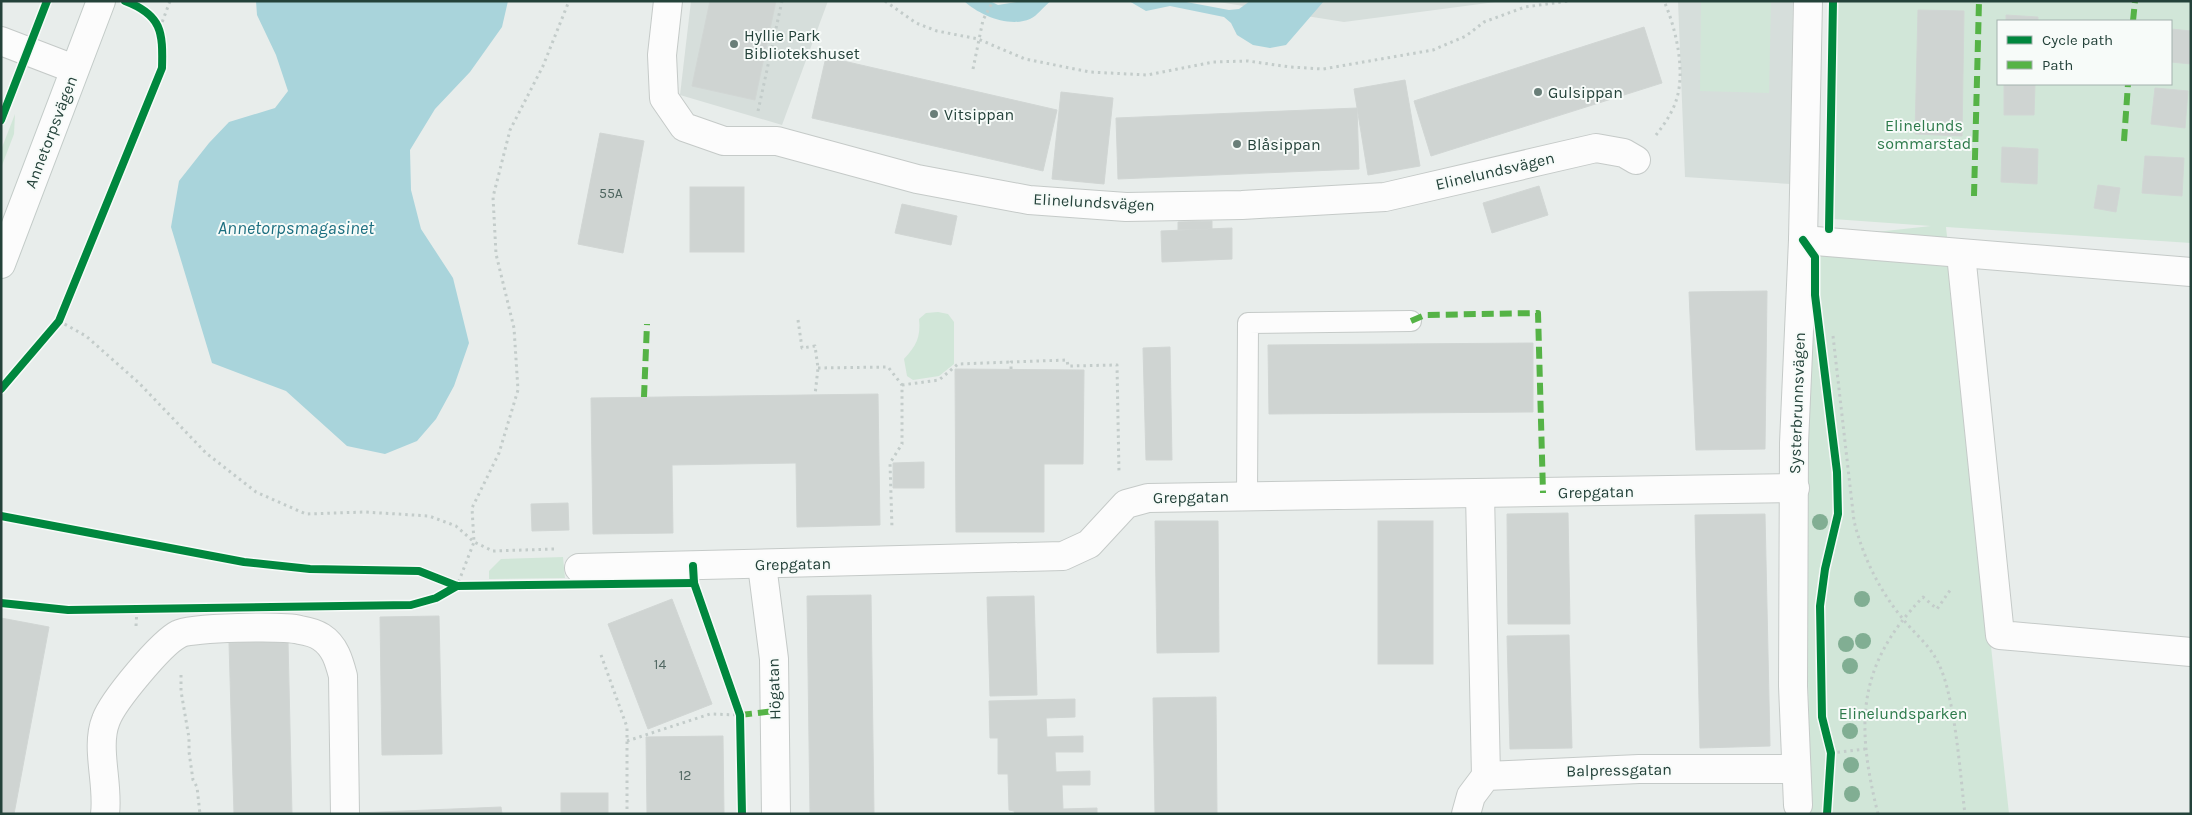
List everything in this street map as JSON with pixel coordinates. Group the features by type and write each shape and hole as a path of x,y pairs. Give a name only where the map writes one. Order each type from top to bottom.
{"street":[{"name":"Annetorpsvägen","path":"1,264 101,1"},
{"name":"Elinelundsvägen","path":"668,1 662,55 664,98 684,127 724,141 778,141 918,179 1029,200 1126,207 1242,205 1386,197 1596,148 1624,153 1636,160"},
{"name":"Systerbrunnsvägen","path":"1798,805 1793,686 1794,442 1804,240 1808,1"},
{"path":"1,41 74,69"},
{"path":"1804,240 2191,272"},
{"path":"1961,254 2000,635 2191,652"},
{"name":"Grepgatan","path":"578,568 762,565 1064,556 1090,544 1126,504 1148,498 1795,488"},
{"path":"1466,814 1471,796 1486,776 1480,494"},
{"name":"Högatan","path":"762,565 774,659 776,814"},
{"path":"105,814 108,797 102,734 106,719 122,694 165,645 180,633 198,628 298,629 320,636 328,643 338,657 343,676 345,814"},
{"name":"Balpressgatan","path":"1486,776 1639,770 1795,769"}],"lane":[{"path":"1248,496 1248,323 1411,321"}],"path":[{"path":"160,28 170,1"},
{"path":"467,586 452,586 474,542 472,508 499,453 518,390 514,328 496,254 493,197 510,130 543,66 569,1"},
{"path":"752,141 782,1"},
{"path":"884,1 916,23 937,31 978,39 1025,59 1090,72 1147,75 1222,62 1248,61 1290,67 1323,69 1432,50 1466,36 1484,22 1525,7 1569,1"},
{"path":"973,68 983,20 993,1"},
{"path":"1636,160 1664,124 1677,100 1680,61 1673,21 1664,1"},
{"path":"152,17 160,28 163,40"},
{"path":"798,320 802,348 815,346 818,368 815,395"},
{"path":"59,321 86,336 139,383 206,453 256,492 306,514 365,512 429,516 456,526 474,542 493,551 559,549"},
{"path":"1832,330 1848,491 1861,548 1880,587 1902,618 1935,656 1944,675 1965,814"},
{"path":"902,385 939,380 958,364 1067,360 1068,366 1117,365 1119,513"},
{"path":"1011,362 1011,369"},
{"path":"818,368 888,368 902,385 902,444 890,462 893,561"},
{"path":"2,518 12,518"},
{"path":"1878,814 1863,734 1867,698 1879,655 1902,618 1922,597 1936,609 1951,589"},
{"path":"127,609 146,609"},
{"path":"136,626 137,609"},
{"path":"165,645 180,660 181,691 187,719 193,780 197,787 200,814"},
{"path":"601,655 627,727 627,814"},
{"path":"627,741 710,714 740,715"},
{"path":"1828,744 1831,753 1830,762"},
{"path":"1795,769 1815,754 1865,749"}],"shaded area":[{"path":"691,1 828,1 782,125 680,95"},
{"path":"1212,1 1503,1 1344,22"},
{"path":"1678,1 1793,1 1790,184 1685,177"}],"green space":[{"path":"1701,1 1771,1 1769,93 1700,91"},
{"path":"1836,1 2191,1 2191,243 1946,227 2009,814 1811,814 1799,279 1803,240 1931,226 1833,219"},
{"path":"15,114 14,134 1,168 1,150"},
{"path":"938,312 948,314 954,322 954,364 939,376 913,380 907,376 904,359 917,341 919,319 926,313"},
{"path":"563,557 565,578 489,579 489,571 501,559"}],"water":[{"name":"Annetorpsmagasinet","path":"256,1 508,1 502,27 470,72 435,109 410,150 411,190 421,229 453,278 469,343 454,386 436,419 417,441 385,454 347,446 286,391 212,363 171,227 179,181 209,143 229,122 275,108 288,91 276,55 257,15"},
{"path":"964,1 990,1 998,5 1023,1 1051,1 1033,18 1013,22 995,19 978,11"},
{"path":"1129,1 1181,1 1229,10 1239,9 1250,1 1324,1 1286,45 1270,48 1253,45 1237,35 1231,23 1224,17 1170,6 1146,11"}],"building":[{"name":"Hyllie Park Bibliotekshuset","path":"710,1 776,1 755,100 692,86"},
{"path":"1918,10 1964,11 1962,136 1915,134"},
{"path":"2006,15 2038,17 2038,20 2006,20"},
{"name":"Gulsippan","path":"1644,27 1662,83 1431,156 1414,101"},
{"path":"2172,29 2191,31 2191,64 2172,62"},
{"name":"Vitsippan","path":"826,57 1057,110 1043,171 812,118"},
{"path":"1405,80 1420,166 1368,175 1354,89"},
{"path":"2004,85 2035,85 2034,115 2004,115"},
{"path":"2155,88 2188,91 2185,128 2151,124"},
{"path":"1061,92 1113,98 1104,184 1052,179"},
{"name":"Blåsippan","path":"1357,108 1359,169 1118,179 1116,118"},
{"path":"600,133 644,141 623,253 578,244"},
{"path":"2002,147 2038,149 2037,184 2001,182"},
{"path":"2145,156 2184,158 2182,196 2142,193"},
{"path":"2098,185 2120,188 2116,212 2094,208"},
{"path":"1539,186 1548,215 1492,233 1483,203"},
{"path":"690,187 744,187 744,252 690,252"},
{"path":"902,204 957,216 951,245 895,233"},
{"path":"1212,221 1212,229 1178,230 1178,222"},
{"path":"1232,228 1232,259 1162,262 1161,231"},
{"path":"1767,291 1765,449 1696,450 1689,292"},
{"path":"1533,343 1533,412 1269,414 1268,345"},
{"path":"1170,347 1172,460 1146,460 1143,348"},
{"path":"955,369 1084,370 1083,464 1044,464 1044,532 956,532"},
{"path":"878,394 880,525 797,527 796,463 672,465 673,533 593,534 591,398"},
{"path":"924,462 924,488 893,488 893,463"},
{"path":"568,503 569,530 532,531 531,504"},
{"path":"1568,513 1570,624 1508,624 1507,514"},
{"path":"1765,514 1770,746 1700,748 1695,515"},
{"path":"1155,521 1218,521 1219,652 1157,653"},
{"path":"1378,521 1433,521 1433,664 1378,664"},
{"path":"871,595 874,814 810,814 807,596"},
{"path":"1034,596 1037,695 990,696 987,597"},
{"path":"672,599 712,704 648,729 608,624"},
{"path":"439,616 442,754 382,755 380,617"},
{"path":"1,618 49,627 14,814 1,814"},
{"path":"1569,635 1572,748 1510,749 1507,636"},
{"path":"288,641 292,814 234,814 229,643"},
{"path":"1216,697 1217,814 1155,814 1153,698"},
{"path":"1075,699 1075,717 1046,718 1047,737 1083,736 1083,752 1055,752 1056,772 1090,771 1090,785 1062,785 1063,809 1097,808 1097,814 1015,814 1014,811 1009,810 1008,774 998,774 998,738 990,738 989,701"},
{"path":"723,736 724,814 647,814 646,737"},
{"path":"561,793 608,793 608,814 561,814"},
{"path":"501,807 502,814 355,814 355,813"}],"marked path":[{"path":"1974,196 1979,1"},
{"path":"2133,20 2135,1"},
{"path":"2124,141 2128,85"},
{"path":"1411,321 1425,315 1538,313 1543,493"},
{"path":"644,397 647,324"},
{"path":"740,715 775,711"}],"cycle path":[{"path":"1,120 47,1"},
{"path":"1,389 59,321 162,68 162,44 158,26 147,12 125,1"},
{"path":"1829,229 1833,1"},
{"path":"1803,240 1815,257 1815,295 1837,472 1838,514 1825,569 1820,606 1822,717 1831,753 1827,814"},
{"path":"1,516 244,562 310,569 419,571 457,586 694,583"},
{"path":"693,566 694,583 740,715 742,814"},
{"path":"1,603 68,610 411,605 436,598 457,586"}],"place":[{"name":"Hyllie Park Bibliotekshuset","path":"734,44"},
{"name":"Gulsippan","path":"1538,92"},
{"name":"Vitsippan","path":"934,114"},
{"name":"Blåsippan","path":"1237,144"}],"park label":[{"name":"Elinelunds sommarstad","path":"1924,134"},
{"name":"Elinelundsparken","path":"1903,713"}]}
